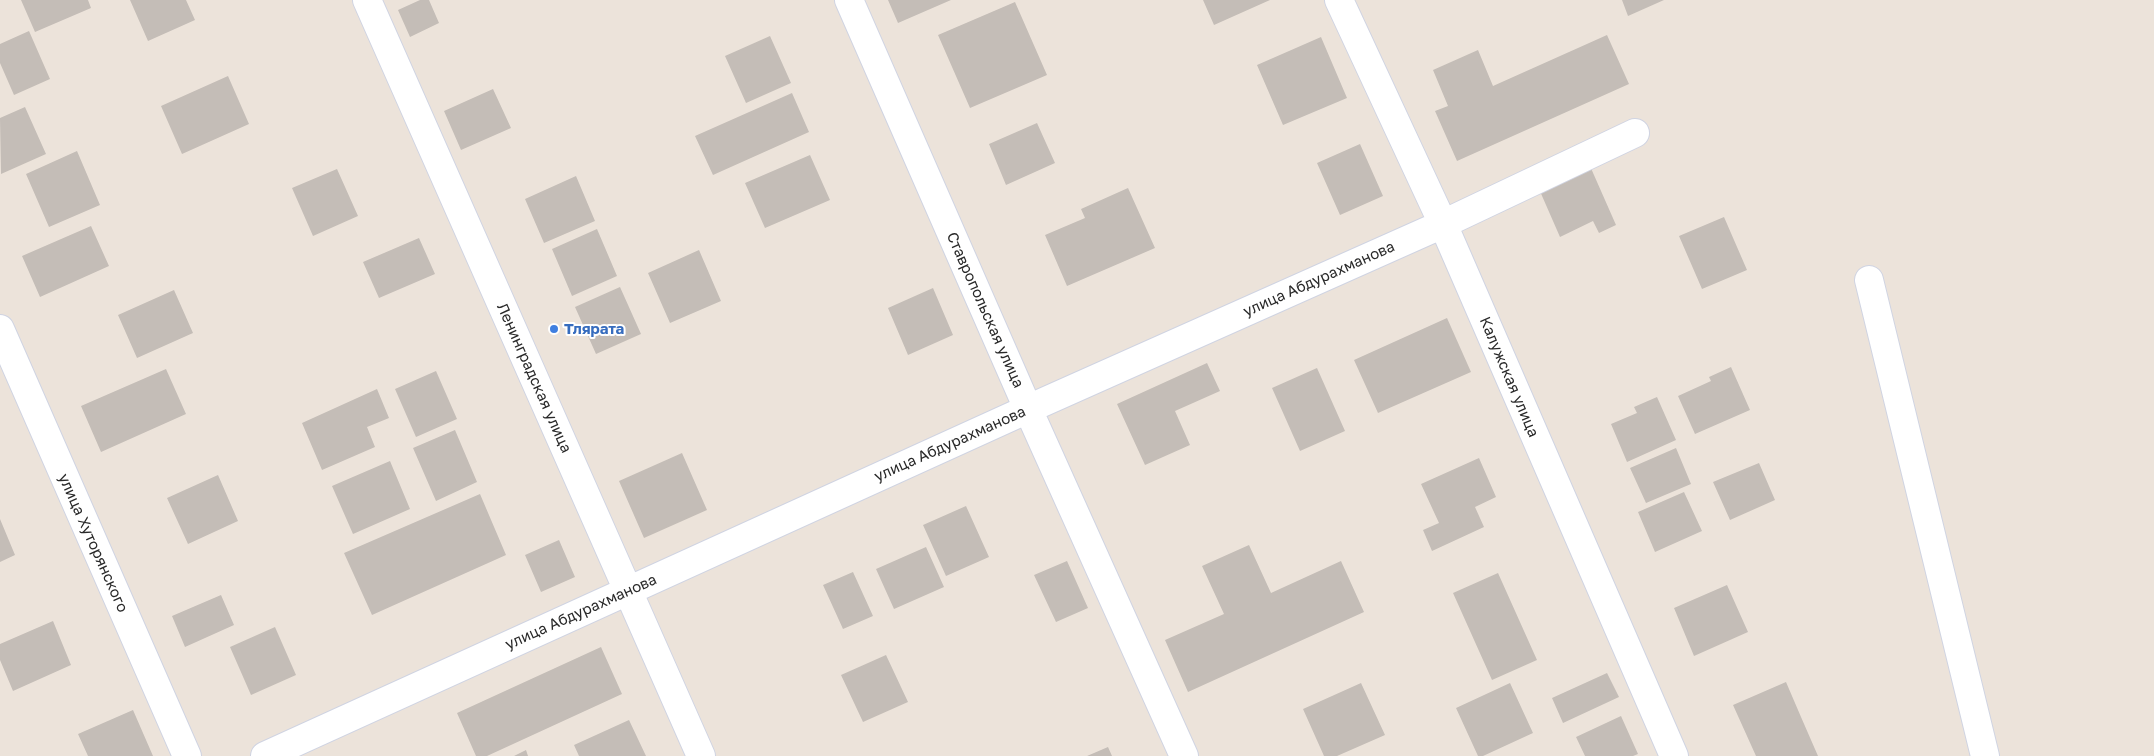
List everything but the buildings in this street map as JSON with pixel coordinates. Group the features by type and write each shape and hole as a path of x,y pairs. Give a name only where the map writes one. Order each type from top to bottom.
{"street":[{"name":"Ленинградская улица","path":"367,0 701,756"},
{"name":"Ставропольская улица","path":"849,0 1028,409 1184,756"},
{"name":"Калужская улица","path":"1339,0 1443,224 1674,756"},
{"name":"улица Абдурахманова","path":"265,756 1028,409 1443,224 1635,133"},
{"path":"1869,280 1985,756"},
{"name":"улица Хуторянского","path":"0,330 187,756"}],"place":[{"name":"Тлярата","path":"554,329"}]}
